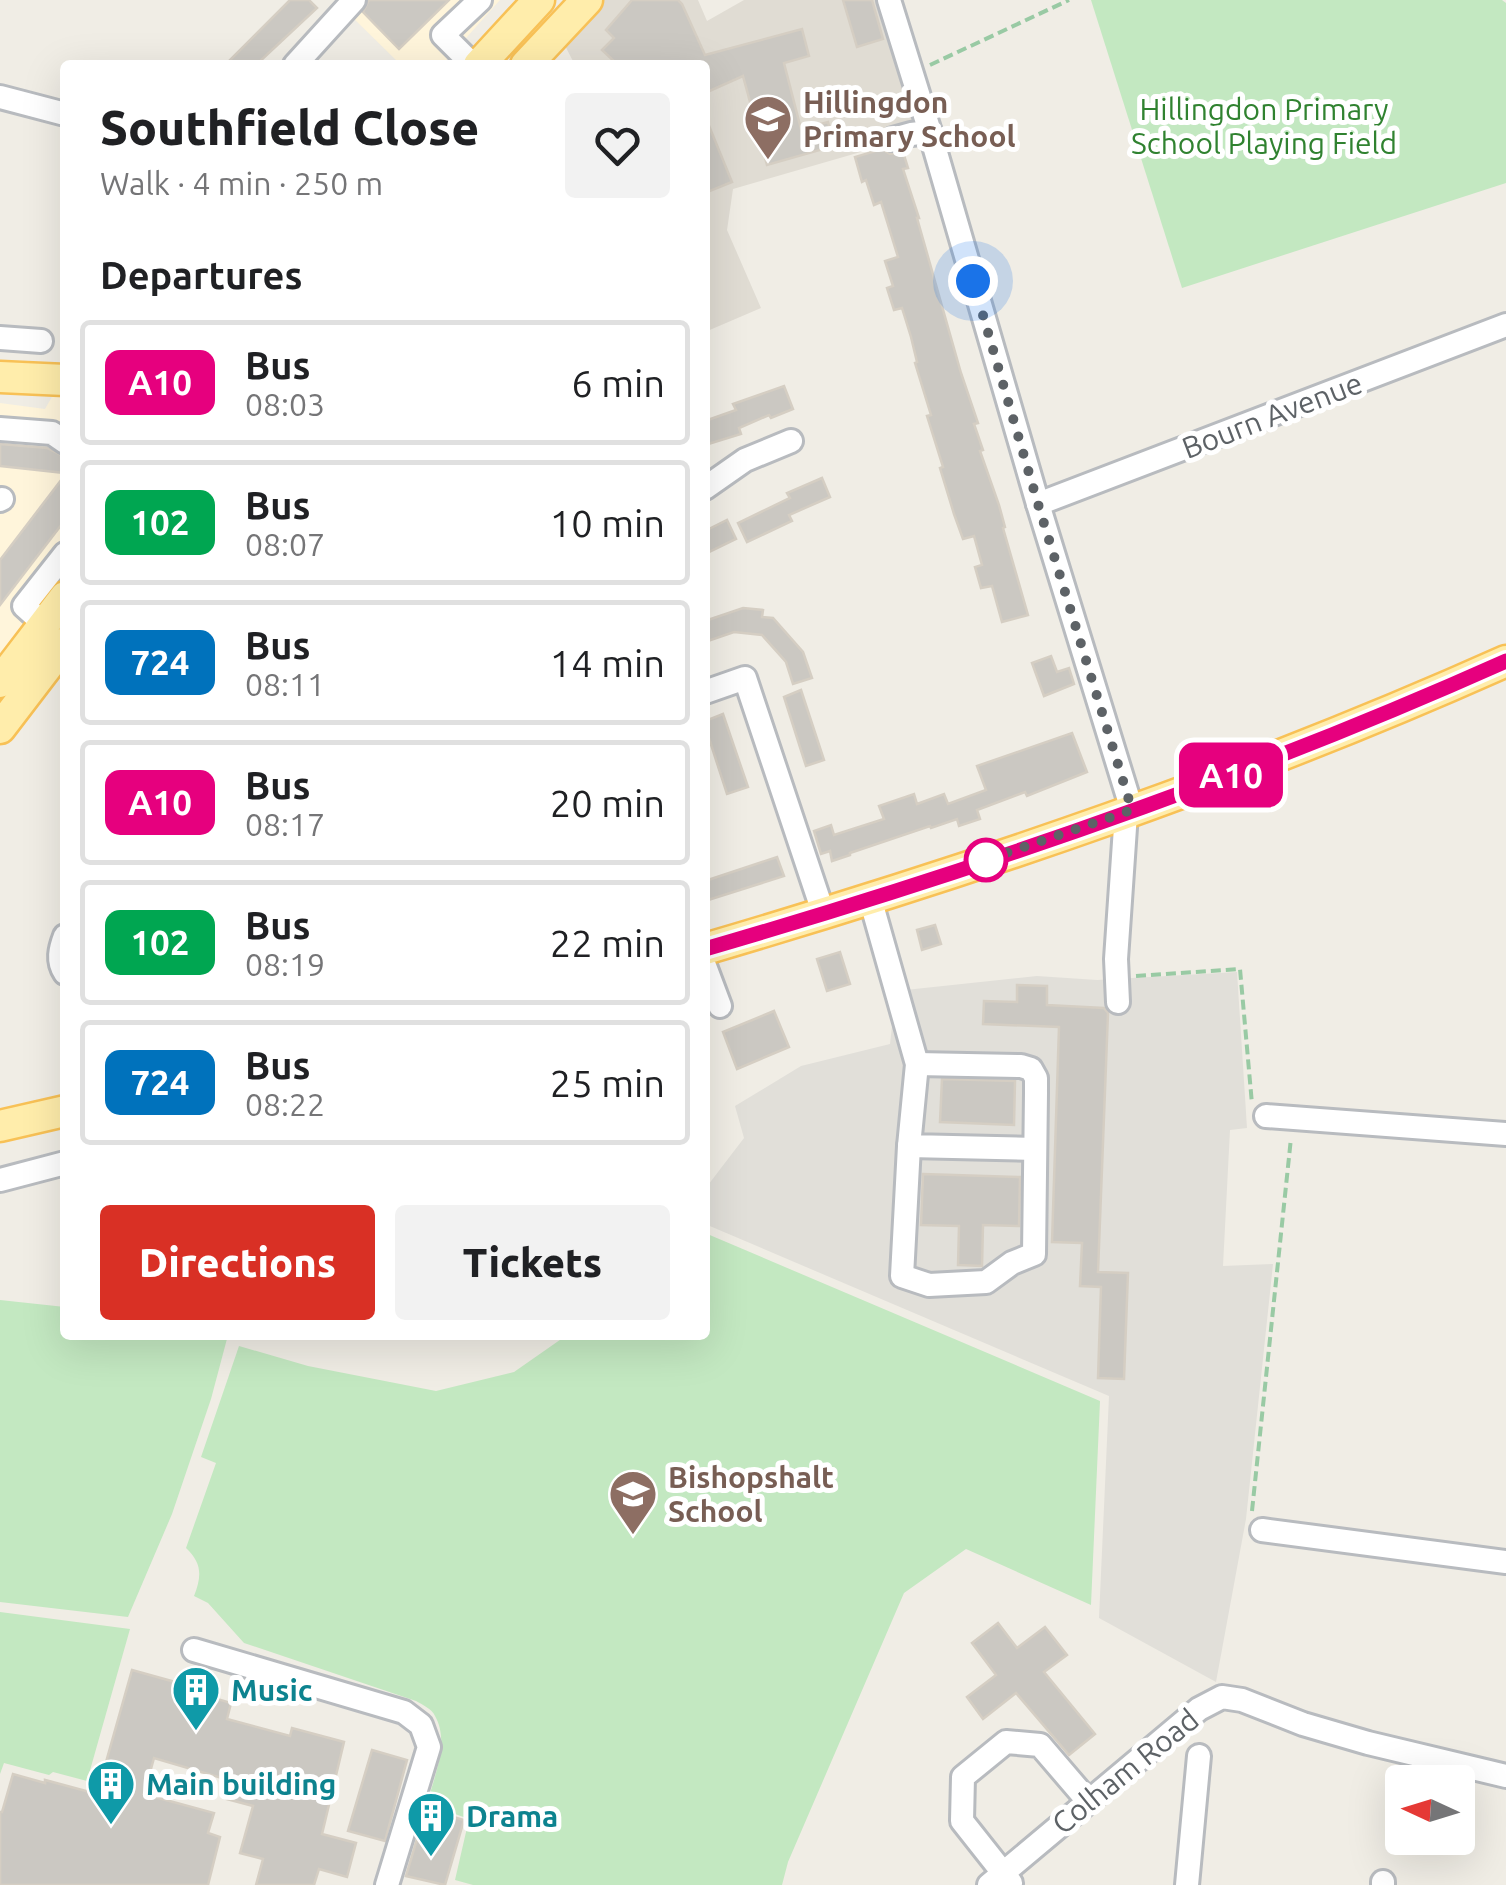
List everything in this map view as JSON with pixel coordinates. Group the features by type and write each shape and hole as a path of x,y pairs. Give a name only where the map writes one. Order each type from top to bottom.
{"main road":[{"path":"481,60 540,0"},
{"path":"531,60 588,0"},
{"path":"0,682 55,634"},
{"path":"0,728 55,634"},
{"path":"710,946 870,898 1198,788 1349,730 1506,661"},
{"path":"0,1126 60,1112"}],"street":[{"path":"300,60 354,0"},
{"path":"471,60 443,34 480,0"},
{"path":"889,0 1129,811 1116,958 1118,1002"},
{"path":"0,96 60,113"},
{"path":"893,139 930,132"},
{"name":"Bourn Avenue","path":"1038,504 1506,325"},
{"path":"1,341 41,341"},
{"path":"0,428 52,433 60,439"},
{"path":"710,484 745,460 791,441"},
{"path":"55,634 24,606 60,560"},
{"path":"710,690 745,678 823,912"},
{"path":"870,898 917,1064 902,1276 929,1285 986,1282 1012,1263 1034,1254 1036,1078 1032,1069 1021,1066 917,1064"},
{"path":"710,979 720,1006"},
{"path":"1266,1116 1506,1134"},
{"path":"909,1146 1035,1149"},
{"path":"0,1180 60,1164"},
{"path":"1262,1530 1506,1562"},
{"path":"194,1650 404,1712 421,1725 429,1747 387,1885"},
{"name":"Colham Road","path":"1001,1881 1199,1709 1222,1696 1368,1743 1506,1776"},
{"path":"1001,1881 962,1821 963,1777 1006,1742 1040,1746 1088,1802"},
{"path":"1187,1885 1199,1756"}],"path":[{"path":"912,74 1069,0"},
{"path":"1117,977 1240,968 1252,1109 1266,1116"},
{"path":"1262,1530 1252,1510 1292,1118"}],"shaded area":[{"path":"356,0 500,0 446,60 396,60 346,11"},
{"name":"Hillingdon Primary School","path":"598,0 698,0 707,21 744,0 889,0 930,132 733,189 727,230 761,308 710,330 710,60 572,60 561,38"},
{"path":"60,383 60,582 3,665 0,403 45,409"},
{"path":"1237,972 1247,1128 1230,1130 1223,1266 1273,1264 1246,1519 1216,1682 1099,1618 1109,1396 710,1226 710,1182 744,1138 735,1106 801,1066 890,1044 896,991 1037,976 1097,980"}],"green space":[{"name":"Hillingdon Primary School Playing Field","path":"1091,0 1502,0 1506,3 1506,183 1182,288"},
{"name":"Bishopshalt School","path":"710,1235 1100,1401 1091,1605 966,1549 904,1593 788,1862 782,1885 473,1885 455,1880 469,1819 427,1804 441,1748 439,1726 432,1711 416,1701 244,1643 208,1603 194,1596 199,1570 186,1548 216,1463 201,1457 239,1346 308,1366 436,1391 514,1372 560,1340 710,1340"},
{"path":"0,1300 60,1306 60,1340 227,1340 172,1514 128,1617 0,1602"},
{"path":"0,1612 130,1629 87,1781 4,1763 0,1774"}],"building":[{"path":"290,0 309,0 317,8 261,60 230,60"},
{"path":"369,0 449,0 399,49 363,12"},
{"path":"632,0 678,0 705,55 802,29 809,56 784,63 801,129 828,122 834,146 767,165 743,76 710,91 710,60 613,60 602,50 614,38 606,30"},
{"path":"843,0 872,0 883,39 857,47"},
{"path":"710,128 732,182 710,191"},
{"path":"882,149 890,154 903,152 908,168 903,169 978,423 974,424 983,450 980,451 999,505 1028,615 1002,622 992,586 981,588 975,567 982,565 974,536 963,539 954,514 927,416 931,415 911,337 902,308 894,310 887,288 893,286 885,261 898,257 881,202 874,205 855,157"},
{"path":"784,386 793,409 771,418 769,415 739,428 741,434 710,443 710,419 736,410 733,404"},
{"path":"0,444 47,448 60,454 60,472 0,466"},
{"path":"822,478 830,497 789,515 792,521 747,542 738,523 790,498 787,493"},
{"path":"60,482 60,527 0,605 0,560"},
{"path":"727,520 736,539 710,552 710,528"},
{"path":"743,608 763,610 762,617 773,618 803,652 812,678 793,684 786,662 762,635 734,632 710,640 710,619"},
{"path":"1051,656 1057,672 1069,668 1074,684 1044,696 1032,663"},
{"path":"801,690 824,760 806,766 784,697"},
{"path":"723,714 748,787 727,794 710,741 710,719"},
{"path":"1072,733 1087,772 1027,796 1025,792 977,810 980,819 959,826 957,819 930,826 832,861 830,851 821,854 814,831 831,825 834,835 884,819 879,806 914,794 917,804 944,794 948,804 986,790 977,766"},
{"path":"777,857 784,876 710,899 710,879"},
{"path":"935,925 941,944 922,950 917,930"},
{"path":"840,952 850,984 827,991 817,959"},
{"path":"1017,985 1047,986 1047,1005 1104,1008 1108,1013 1098,1272 1128,1273 1124,1379 1098,1378 1101,1287 1080,1286 1082,1243 1052,1242 1059,1027 983,1024 984,1001 1017,1002"},
{"path":"774,1011 789,1047 737,1069 723,1032"},
{"path":"942,1079 1015,1081 1014,1125 940,1122"},
{"path":"923,1174 1020,1177 1019,1226 983,1225 982,1266 958,1265 959,1226 921,1225"},
{"path":"998,1623 1017,1648 1045,1627 1067,1655 1044,1672 1095,1734 1069,1755 1016,1693 983,1719 967,1697 996,1675 972,1643"},
{"path":"132,1670 231,1703 227,1719 290,1736 292,1728 344,1742 322,1834 356,1843 347,1877 319,1869 314,1885 256,1885 263,1859 240,1853 253,1806 227,1799 232,1781 154,1758 144,1794 214,1813 208,1833 220,1837 208,1885 0,1885 0,1812 13,1774 97,1794"},
{"path":"372,1750 407,1760 385,1841 348,1831"},
{"name":"Drama","path":"426,1809 464,1820 445,1885 406,1876"}],"bus line":[{"name":"A10","path":"710,948 1198,788 1349,730 1506,661"}],"place":[{"name":"Hillingdon Primary School","path":"768,162"},
{"name":"Bishopshalt School","path":"633,1536"},
{"name":"Music","path":"196,1732"},
{"name":"Main building","path":"111,1826"},
{"name":"Drama","path":"431,1858"}],"route":[{"path":"973,281 1132,810 977,863 986,860"}]}
